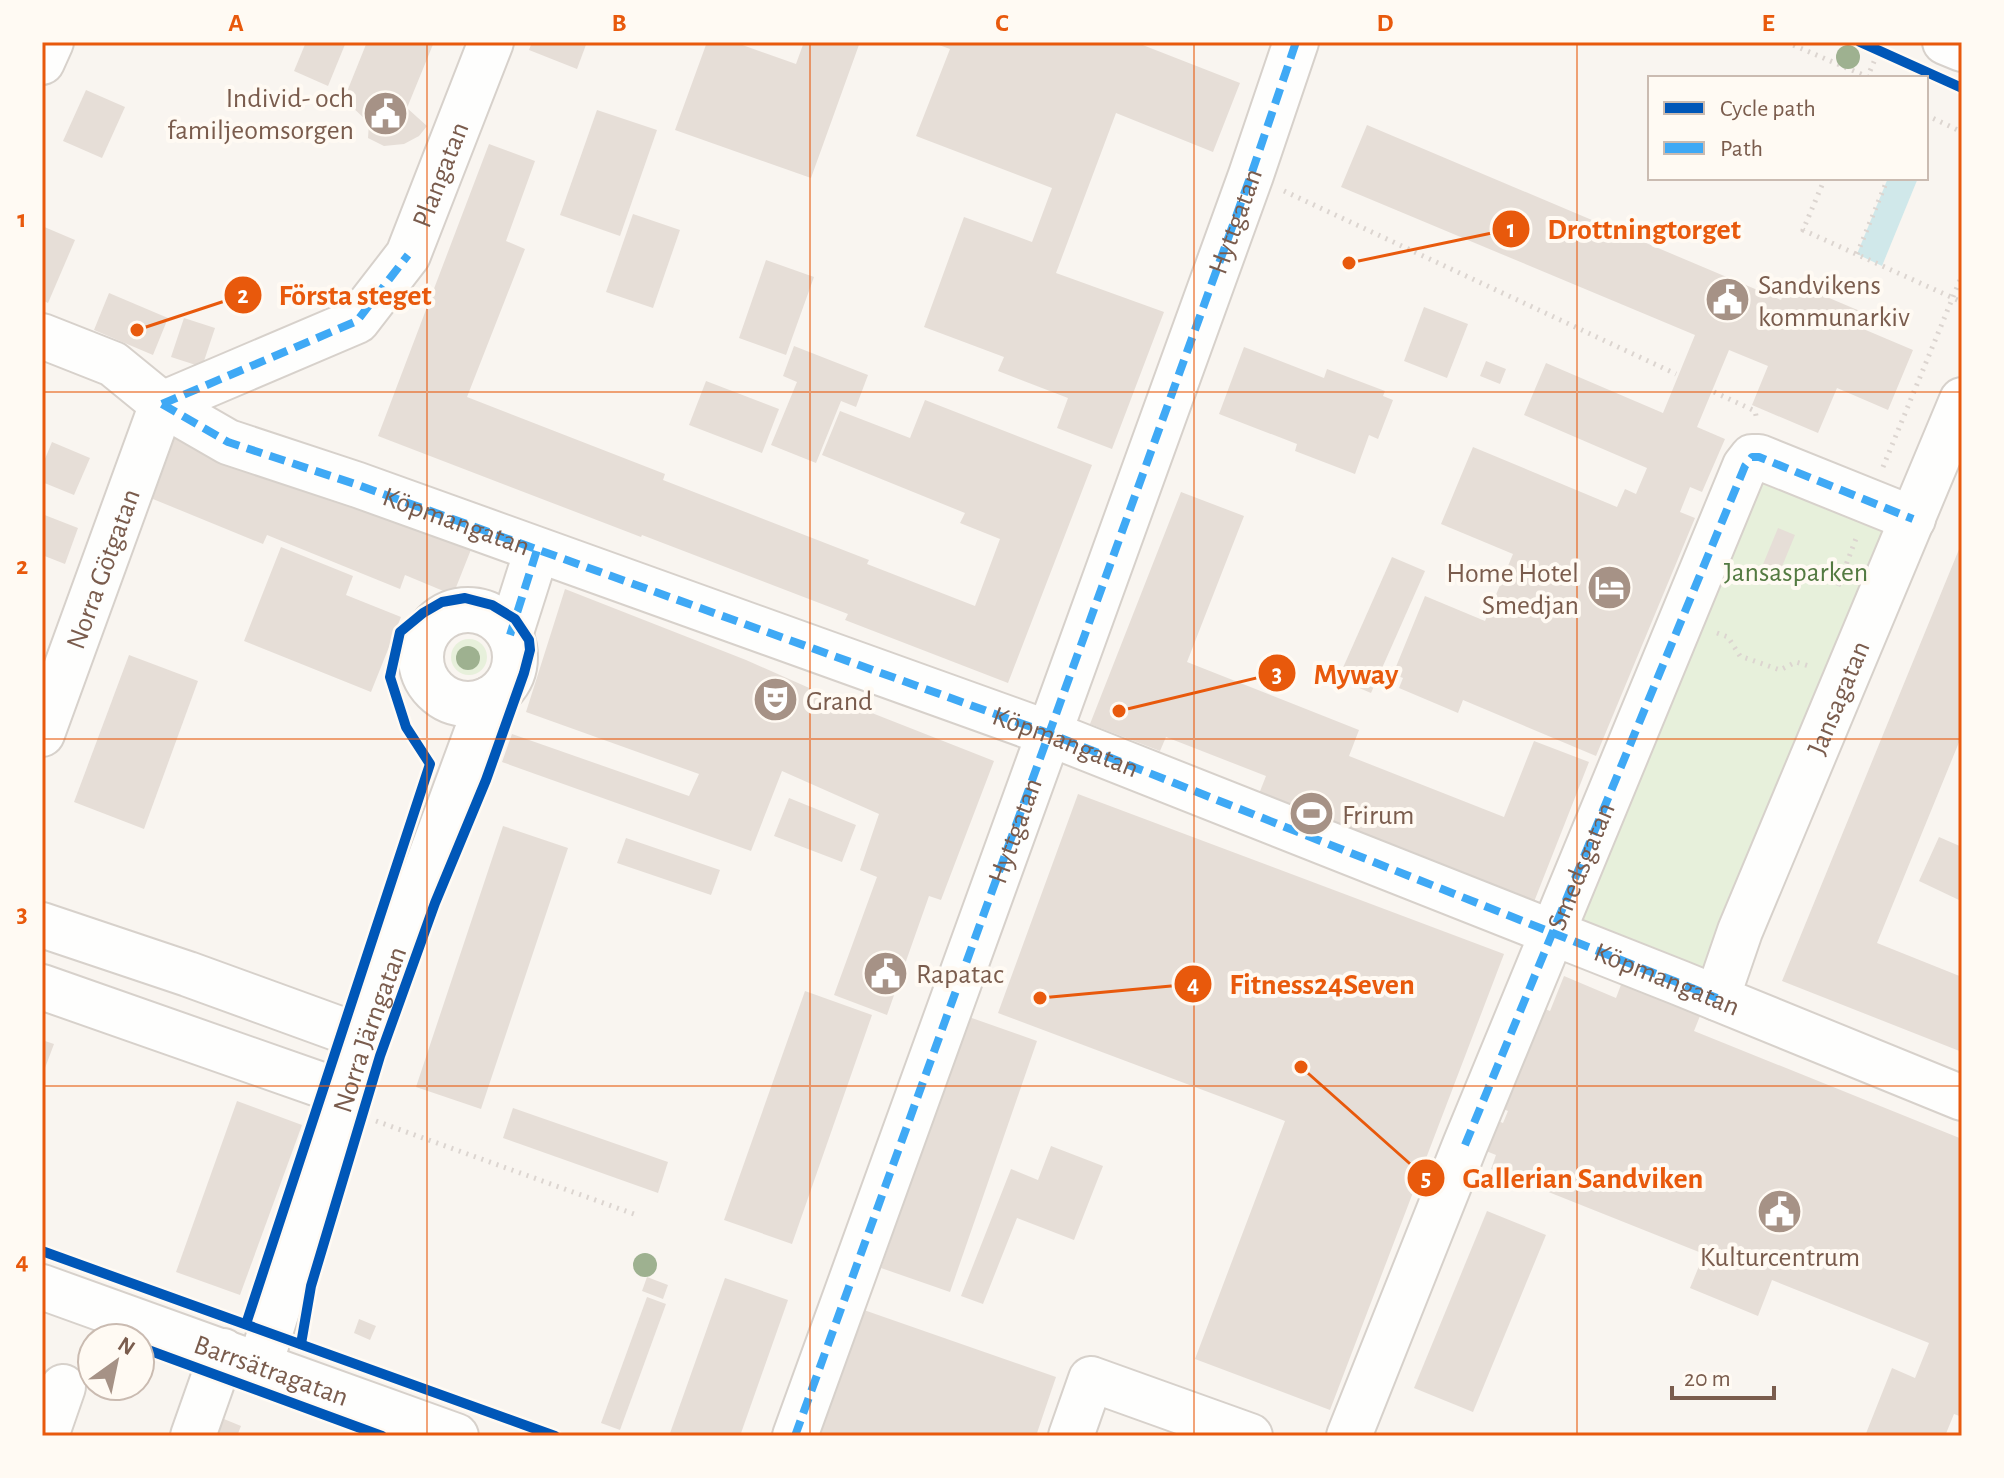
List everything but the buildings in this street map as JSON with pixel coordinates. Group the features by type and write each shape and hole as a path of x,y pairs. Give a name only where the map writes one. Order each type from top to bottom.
{"street":[{"path":"42,62 51,42"},
{"name":"Plangatan","path":"162,404 357,321 408,255 491,42"},
{"name":"Hyttgatan","path":"795,1436 1251,175 1296,42"},
{"name":"Köpmangatan","path":"42,336 113,364 162,404 228,442 371,490 1048,733 1962,1098"},
{"name":"Jansagatan","path":"1717,998 1740,931 1962,400"},
{"name":"Norra Götgatan","path":"42,734 162,404"},
{"name":"Smedsgatan","path":"1349,1436 1745,466 1752,457 1759,457 1913,519"},
{"name":"Norra Järngatan","path":"193,1436 242,1358 344,1102 364,1038 489,699 506,685 513,672 515,657 510,635 537,550"},
{"path":"489,699 466,704 436,692 427,679 422,663 422,647 428,632 439,620 454,612 468,610 496,619 510,635"},
{"path":"42,925 364,1038"},
{"path":"42,987 344,1102"},
{"name":"Barrsätragatan","path":"42,1287 456,1436"},
{"path":"1071,1436 1091,1379 1250,1436"},
{"path":"46,1435 63,1387"}],"path":[{"path":"1786,42 1865,76"},
{"path":"1867,76 1874,48 1892,56"},
{"path":"1928,116 1962,132"},
{"path":"1251,175 1676,374"},
{"path":"1824,180 1803,230 1962,302"},
{"path":"1857,254 1887,180"},
{"path":"1712,631 1728,637 1740,656 1753,661 1780,670 1796,662 1809,666"},
{"path":"344,1102 362,1116 634,1214"}],"green space":[{"name":"Jansasparken","path":"1745,466 1913,519 1717,998 1553,933"},
{"path":"469,639 482,644 487,657 482,670 469,675 456,670 451,657 456,644"}],"water":[{"path":"1887,180 1917,180 1882,266 1857,254"}],"marked path":[{"path":"795,1436 1251,175 1296,42"},
{"path":"162,404 357,321 408,255"},
{"path":"162,404 228,442 358,485 1048,733 1717,998"},
{"path":"1465,1145 1745,466 1752,457 1759,457 1913,519"},
{"path":"510,635 537,550"}],"cycle path":[{"path":"1860,42 1962,88"},
{"path":"246,1324 430,764 406,727 390,677 400,632 442,602 465,598 492,605 515,619 529,640 530,650 486,780 435,903 380,1056 311,1286 301,1344"},
{"path":"42,1251 555,1436"},
{"path":"156,1353 382,1436"}],"place":[{"name":"Individ- och familjeomsorgen","path":"385,113"},
{"name":"Drottningtorget","path":"1349,263"},
{"name":"Sandvikens kommunarkiv","path":"1727,300"},
{"name":"Första steget","path":"137,330"},
{"name":"Home Hotel Smedjan","path":"1610,588"},
{"name":"Grand","path":"775,700"},
{"name":"Myway","path":"1119,711"},
{"name":"Frirum","path":"1311,814"},
{"name":"Rapatac","path":"885,973"},
{"name":"Fitness24Seven","path":"1040,998"},
{"name":"Gallerian Sandviken","path":"1301,1067"},
{"name":"Kulturcentrum","path":"1780,1212"}]}
